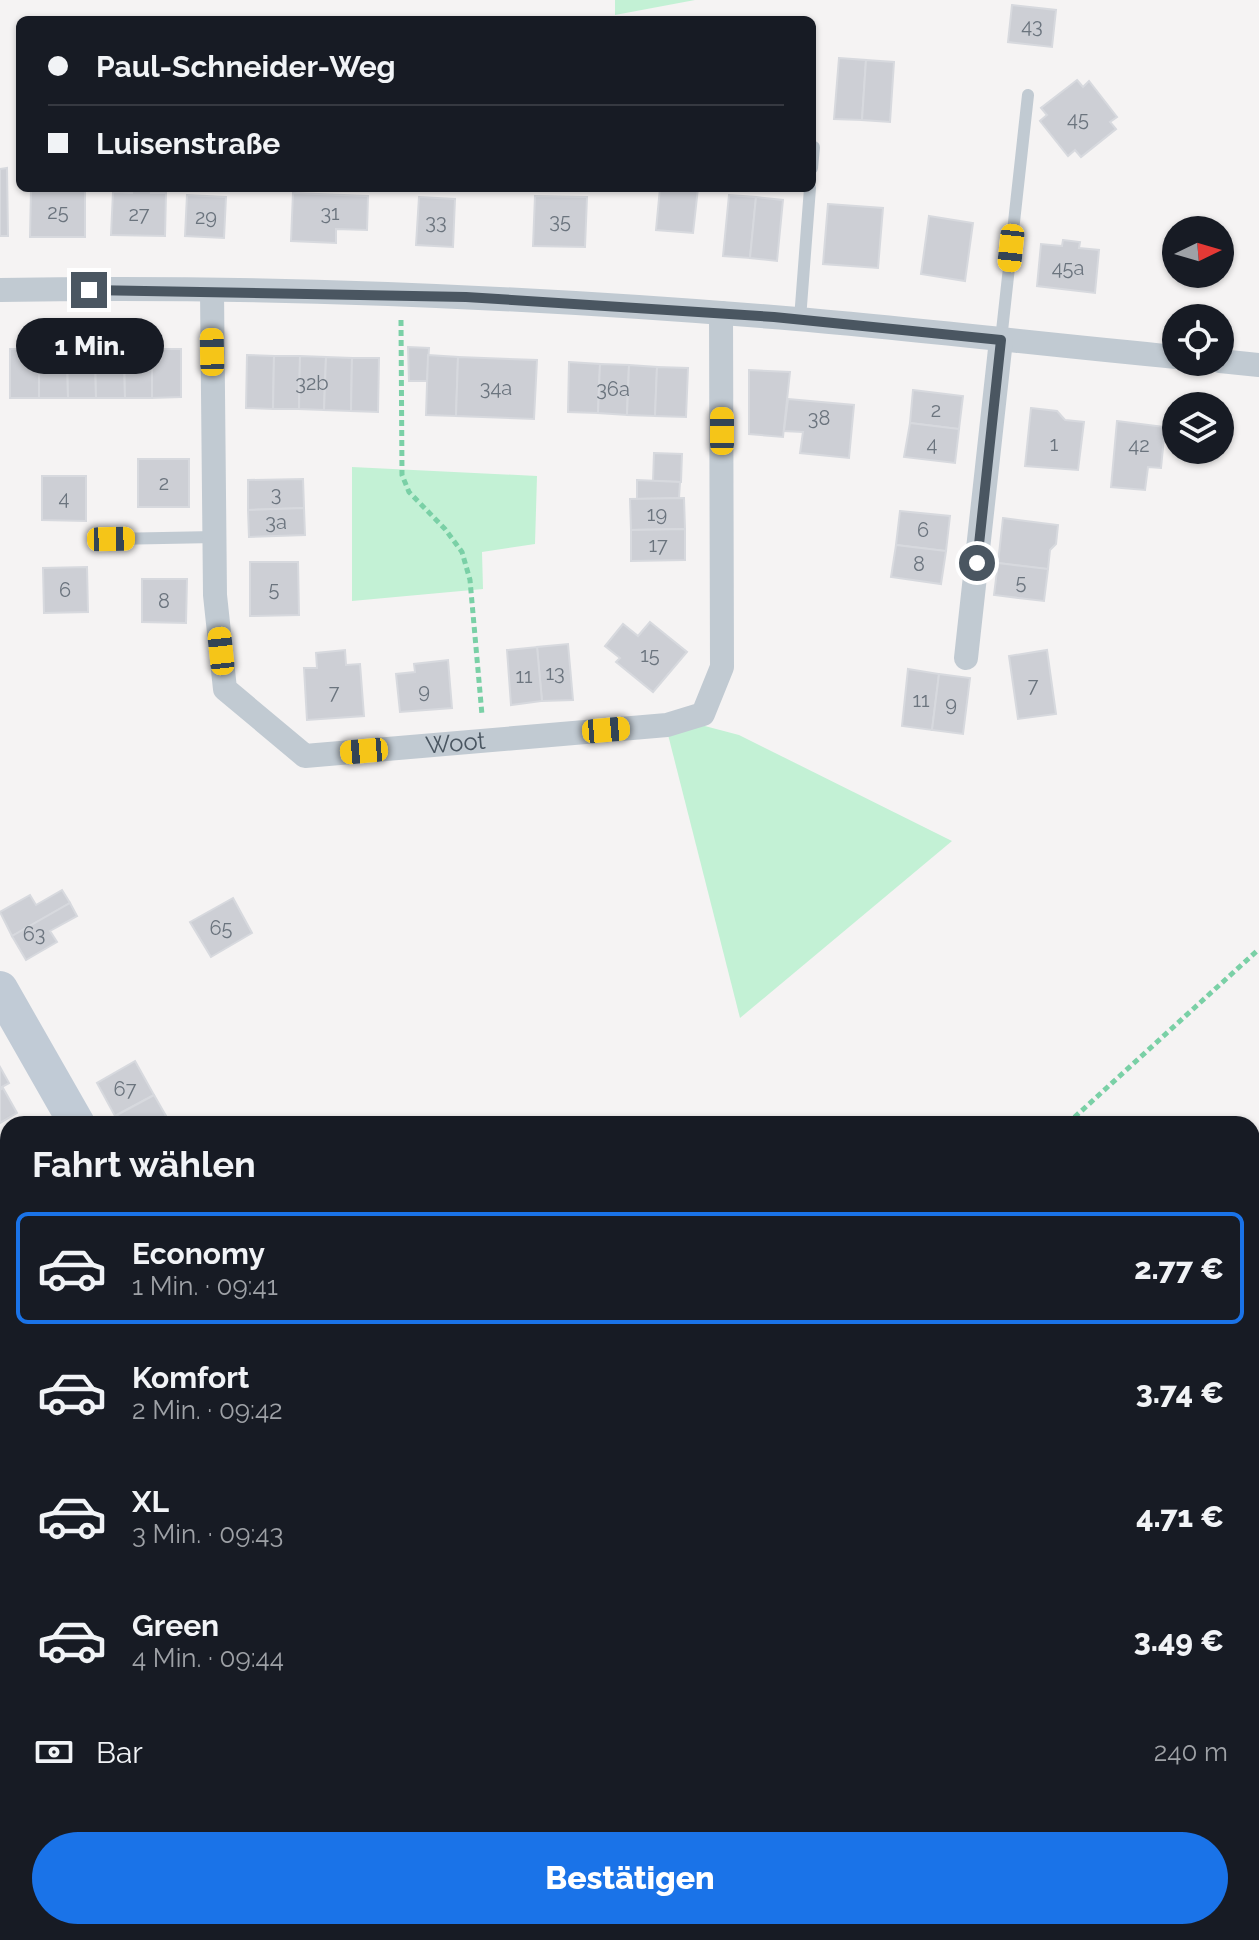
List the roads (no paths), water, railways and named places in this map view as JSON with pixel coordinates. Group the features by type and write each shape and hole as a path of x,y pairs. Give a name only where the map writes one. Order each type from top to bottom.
{"street":[{"path":"0,290 466,297 800,319 1162,356"},
{"name":"Woot","path":"212,291 215,595 225,689 305,756 667,725 703,714 722,667 721,313"},
{"path":"966,658 1001,340"},
{"path":"1234,362 1259,365"},
{"path":"0,989 72,1116"}],"lane":[{"path":"1001,340 1028,95"},
{"path":"800,319 810,192"},
{"path":"111,539 215,537"}]}
